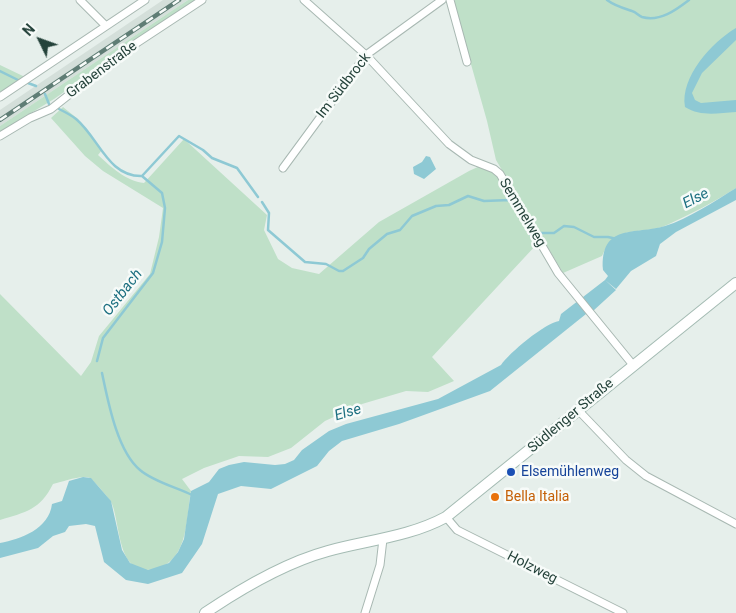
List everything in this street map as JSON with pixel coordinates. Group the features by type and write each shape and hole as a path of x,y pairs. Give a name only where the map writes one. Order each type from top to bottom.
{"main road":[{"name":"Südlenger Straße","path":"205,613 237,592 298,562 327,551 421,529 446,517 736,283"}],"street":[{"path":"80,0 106,26"},
{"path":"0,97 145,0"},
{"name":"Grabenstraße","path":"0,136 51,108 123,52 202,0"},
{"name":"Semmelweg","path":"304,0 366,55 449,144 471,160 494,169 500,174 558,273 633,365"},
{"name":"Im Südbrock","path":"283,168 366,55 442,0"},
{"path":"450,0 467,62"},
{"path":"578,410 626,460 646,476 736,523"},
{"name":"Holzweg","path":"446,517 457,530 623,613"},
{"path":"365,613 380,565 383,539"}],"shaded area":[{"path":"163,0 188,0 0,126 0,110"}],"green space":[{"path":"188,0 198,0 54,99 0,132 0,126"},
{"path":"455,0 736,0 736,188 702,208 667,225 622,234 608,245 602,256 563,273 496,160 454,4"},
{"path":"0,65 25,77 2,92 0,91"},
{"path":"63,107 78,119 102,150 98,155 119,173 137,182 144,183 184,139 267,215 264,230 278,259 292,268 319,274 379,222 480,166 490,170 499,178 537,244 432,357 454,381 428,392 406,391 362,404 325,421 291,448 268,457 239,456 204,468 182,479 191,491 187,524 181,546 168,563 158,568 145,570 135,567 128,559 123,549 112,504 90,478 77,478 53,484 37,505 25,512 0,520 0,294 81,376 91,362 99,336 150,274 159,237 163,208 103,171 85,156 51,118"}],"water":[{"path":"736,28 736,40 702,73 692,93 695,100 701,103 736,100 736,112 703,113 685,107 687,84 700,61 717,42"},
{"path":"426,156 430,157 436,169 424,179 414,174 413,167 422,162"},
{"path":"736,188 736,200 676,232 660,244 656,256 631,271 616,289 605,280 608,276 603,270 604,255 607,245 613,238 631,231 654,229 674,223"},
{"path":"605,280 616,290 593,311 586,314 490,391 399,424 342,441 329,451 317,466 271,489 241,486 218,494 202,544 182,573 148,584 126,580 104,562 95,526 86,524 69,526 65,532 53,536 38,548 0,558 0,543 17,539 40,526 50,513 52,504 62,501 69,481 83,477 91,478 111,501 122,550 130,563 148,570 169,563 178,552 184,539 191,491 209,482 219,469 244,462 285,464 294,460 302,450 329,431 346,424 438,399 501,365 511,353 528,339 545,327 559,321 561,314"}],"waterway":[{"path":"607,0 642,17 649,18 667,14 689,0"},
{"name":"Ostbach","path":"0,71 18,80"},
{"name":"Ostbach","path":"28,83 36,86"},
{"name":"Ostbach","path":"45,94 49,104"},
{"name":"Ostbach","path":"59,109 84,127 112,163 130,175 142,176 162,193 165,208 162,242 153,273 103,338 97,361"},
{"path":"142,176 179,136 203,150 212,158 237,168 258,197"},
{"path":"262,202 269,213 268,230 305,262 326,264 339,271 343,271 363,258 369,249 387,234 400,230 412,216 436,206 449,205 468,196 484,201 510,200 532,237"},
{"path":"539,233 554,233 564,226 574,227 594,237 617,239"},
{"name":"Ostbach","path":"102,373 119,438 132,462 152,478 192,495"}],"railway":[{"path":"0,120 179,0"}],"place":[{"name":"Elsemühlenweg","path":"511,472"},
{"name":"Bella Italia","path":"495,497"}],"water label":[{"name":"Else","path":"696,199"},
{"name":"Else","path":"348,413"}]}
